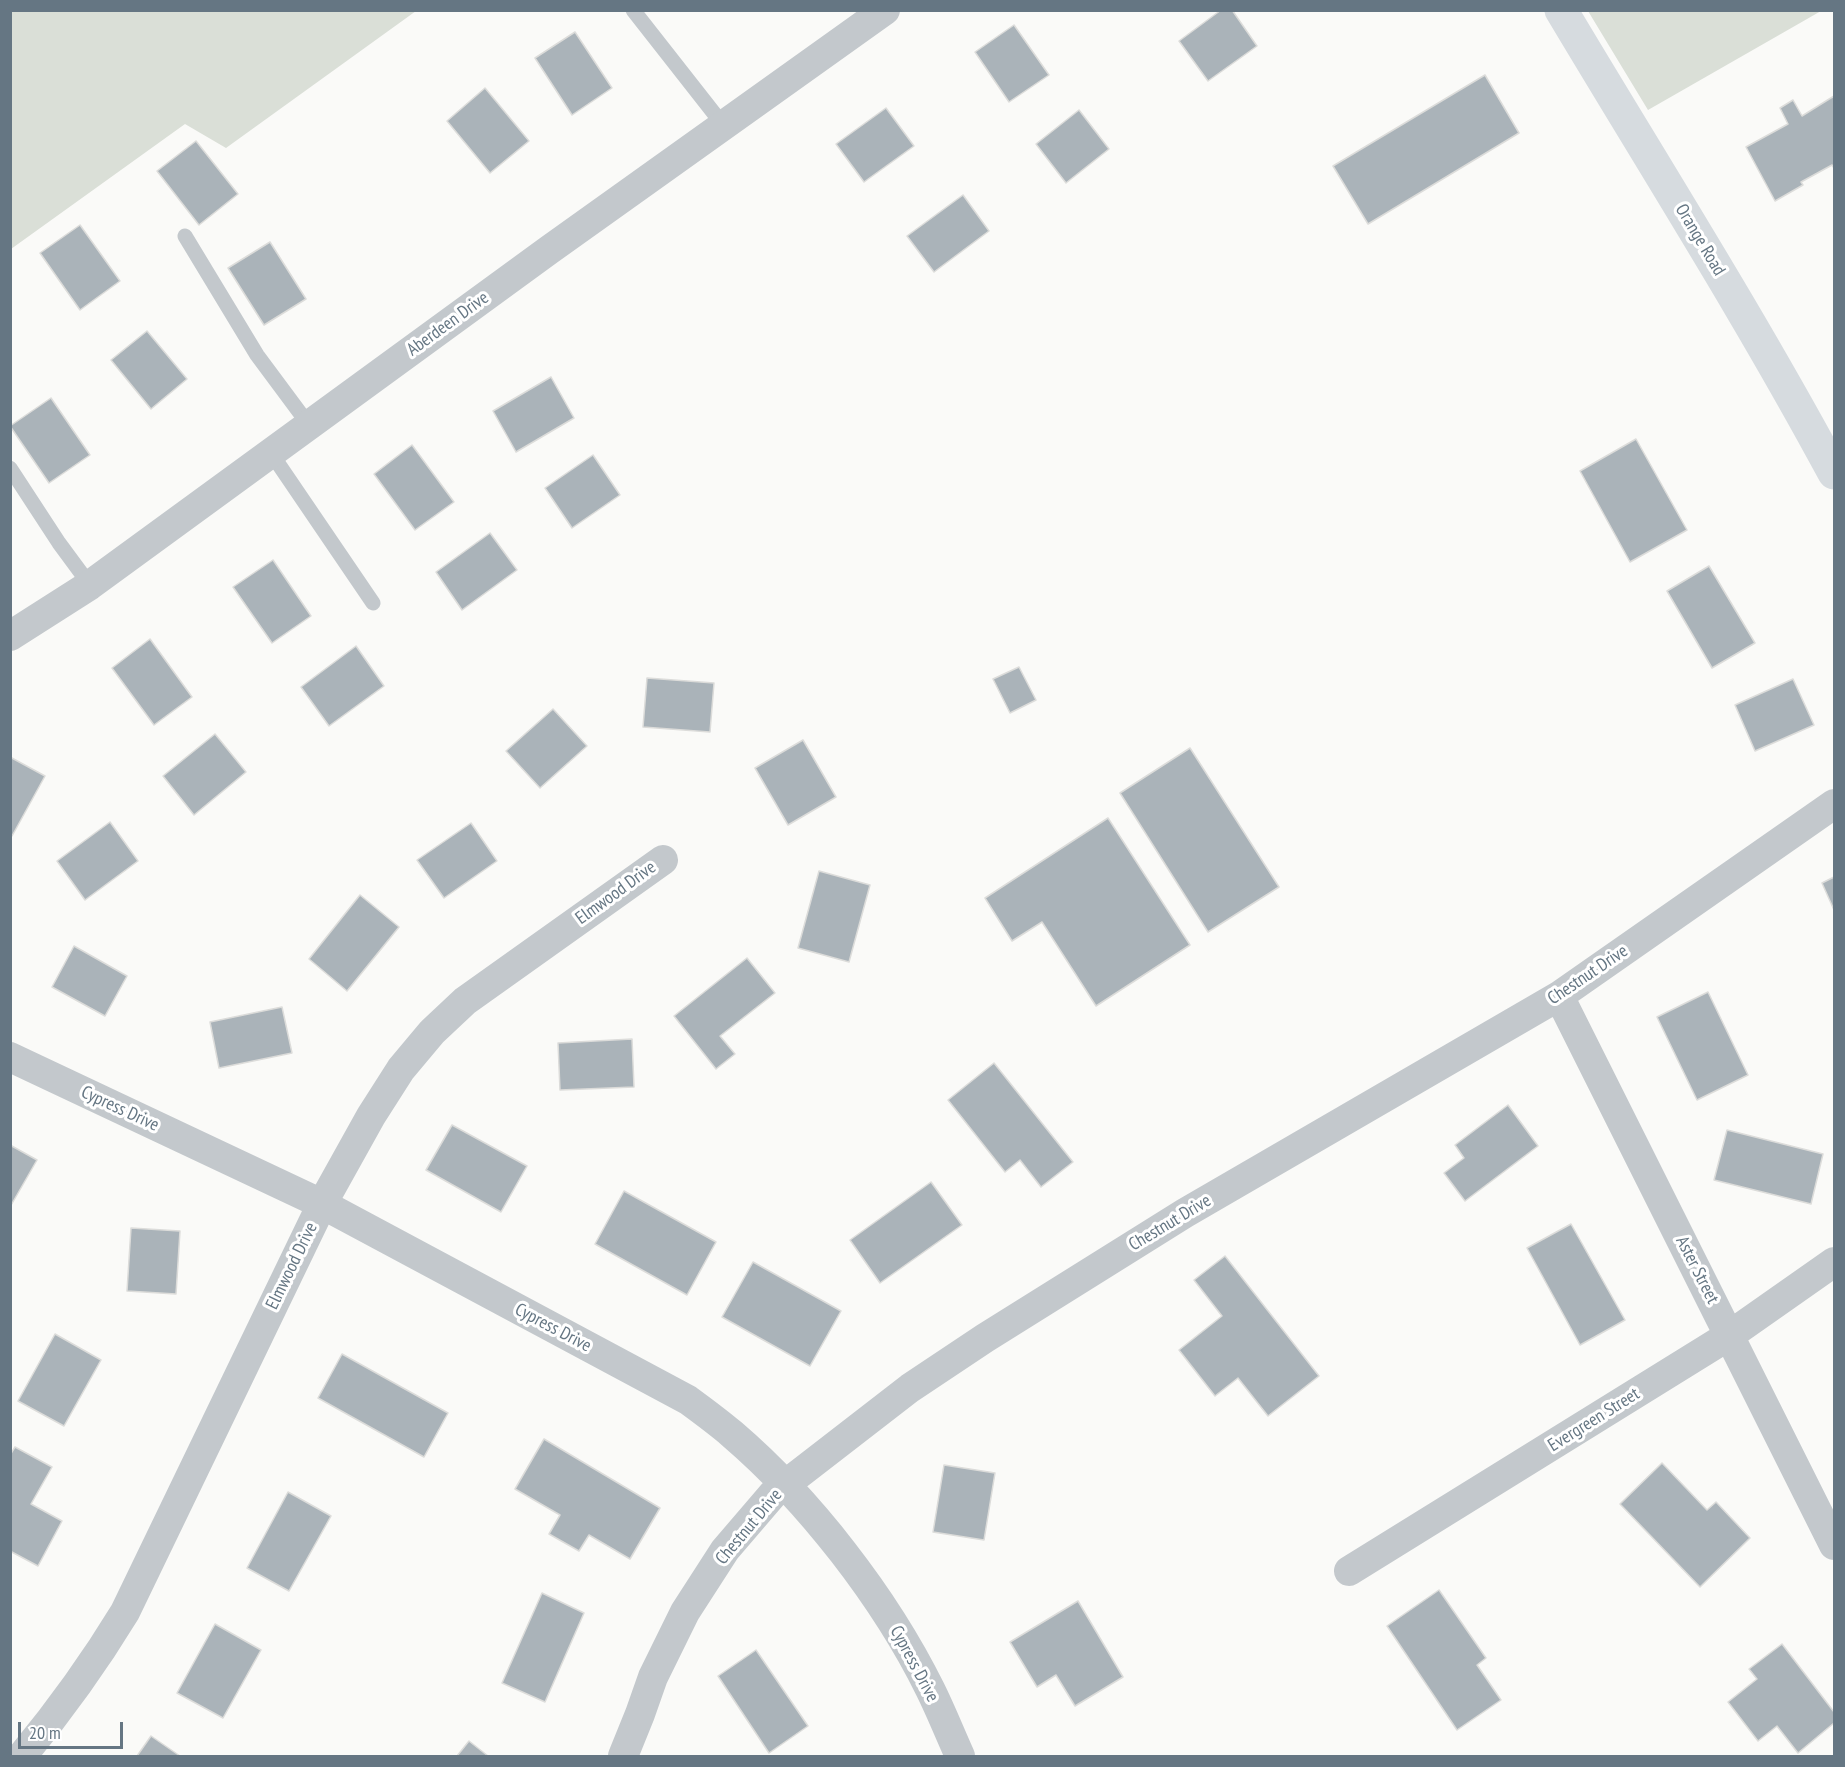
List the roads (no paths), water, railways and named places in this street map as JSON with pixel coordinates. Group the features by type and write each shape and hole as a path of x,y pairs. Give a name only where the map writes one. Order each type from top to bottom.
{"main road":[{"name":"Orange Road","path":"1561,10 1742,310 1834,473"}],"street":[{"name":"Aberdeen Drive","path":"10,636 90,585 885,10"},
{"name":"Chestnut Drive","path":"623,1756 653,1677 685,1612 725,1550 773,1494 784,1485 910,1388 985,1338 1185,1213 1559,996 1834,804"},
{"name":"Elmwood Drive","path":"22,1756 93,1665 125,1612 322,1204 401,1069 432,1032 465,1001 663,860"},
{"name":"Aster Street","path":"1559,996 1834,1545"},
{"name":"Cypress Drive","path":"10,1057 322,1204 688,1400 732,1434 784,1485 840,1548 888,1617 930,1689 960,1756"},
{"name":"Evergreen Street","path":"1349,1571 1730,1335 1834,1262"}],"lane":[{"path":"633,10 724,126"},
{"path":"185,236 257,355 309,426"},
{"path":"271,453 373,603"},
{"path":"10,468 59,543 90,585"}]}
